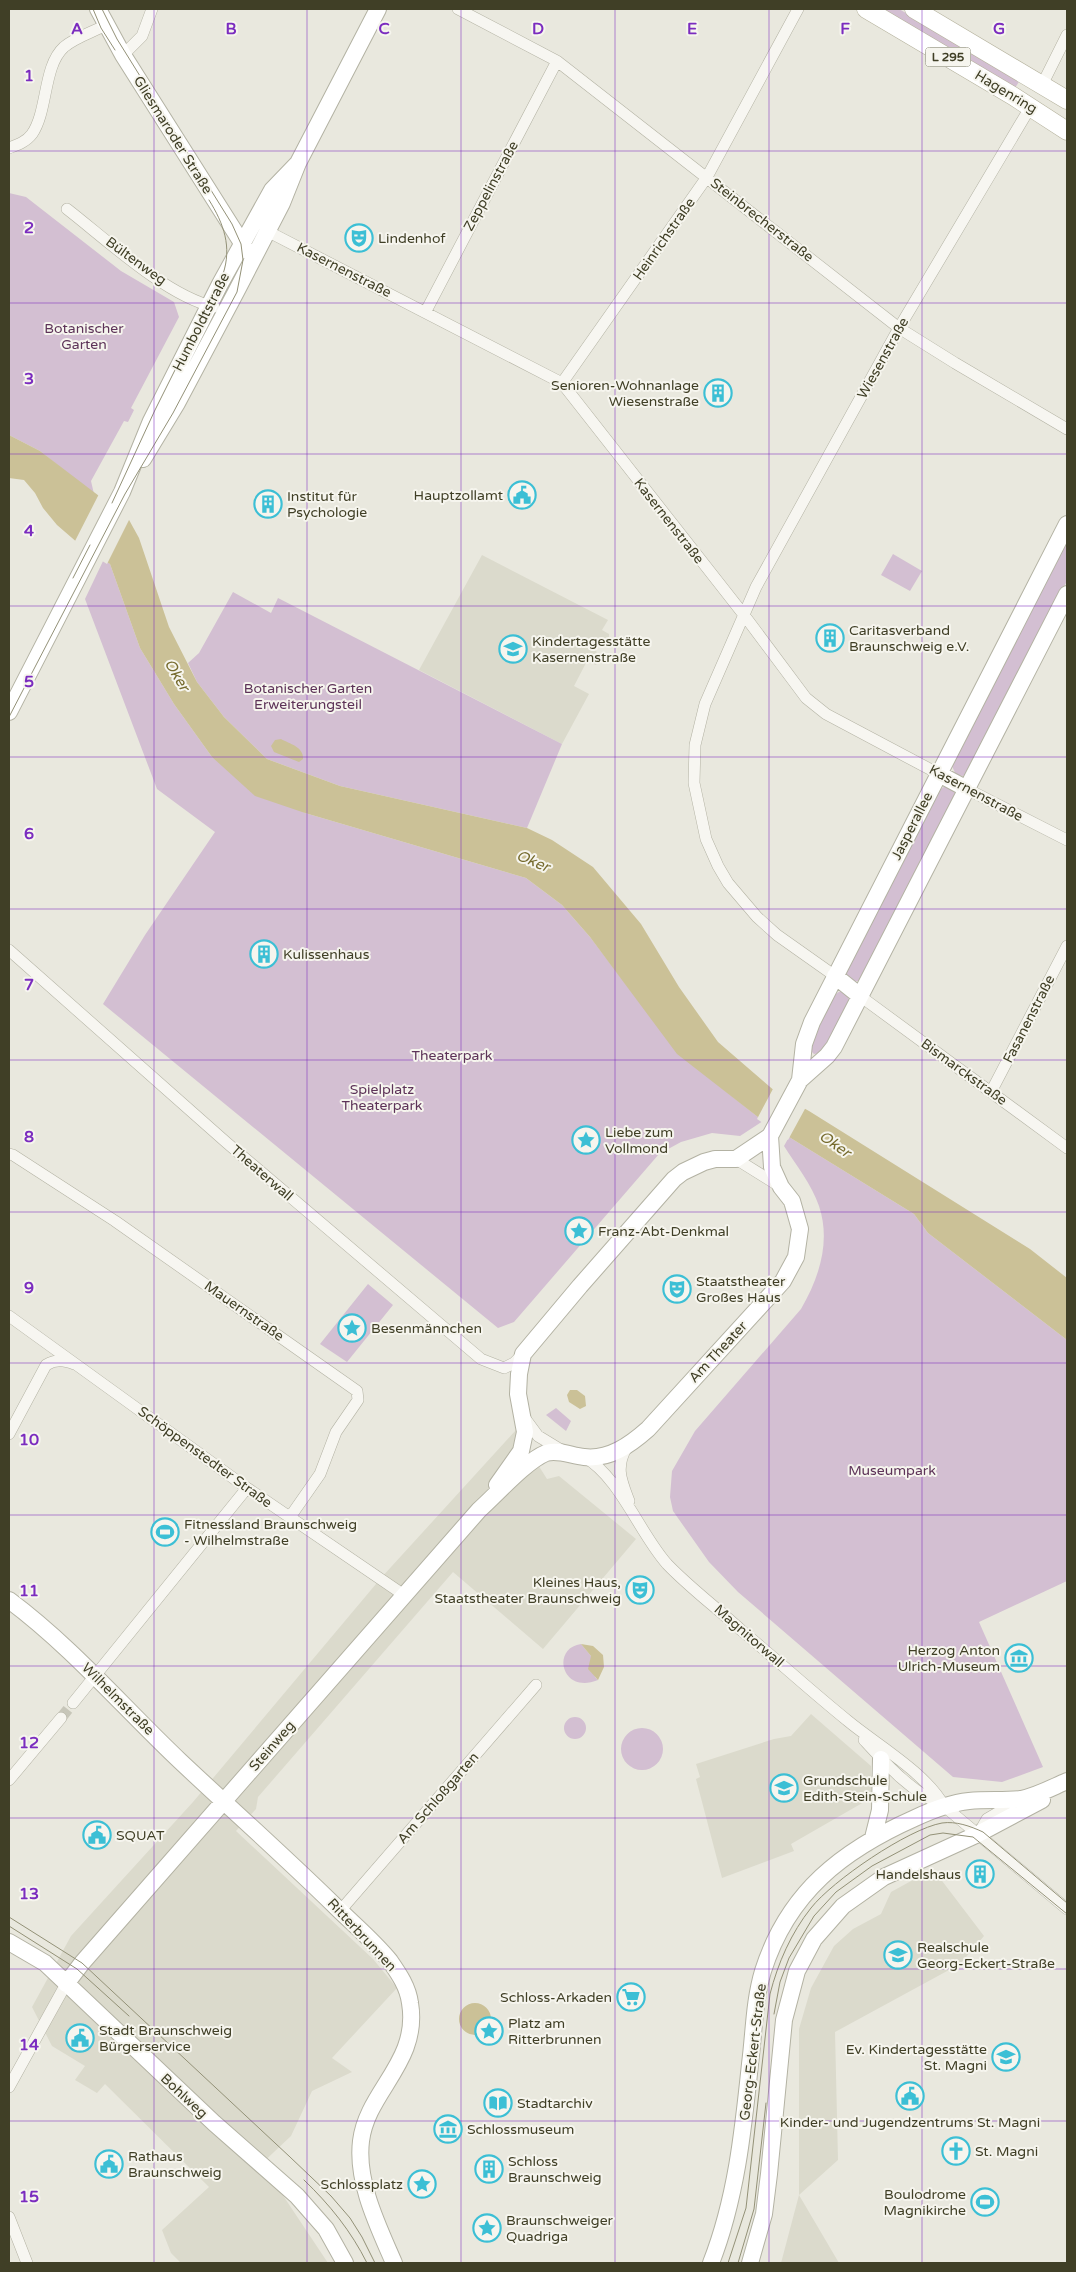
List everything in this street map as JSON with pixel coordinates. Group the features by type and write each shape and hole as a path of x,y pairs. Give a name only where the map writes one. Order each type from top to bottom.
{"main road":[{"name":"Hagenring","path":"866,9 1031,106 1067,131"},
{"name":"Hagenring","path":"914,9 1067,100"}],"street":[{"name":"Gliesmaroder Straße","path":"98,9 123,55 253,259"},
{"path":"123,55 142,36 152,9"},
{"name":"Humboldtstraße","path":"9,712 122,492 151,422 242,243 282,203 298,163 378,9"},
{"name":"Steinbrecherstraße","path":"458,9 557,61 899,328 1067,429"},
{"name":"Heinrichstraße","path":"562,383 707,177 798,9"},
{"path":"9,148 23,142 31,135 37,124 52,69 64,47 106,26"},
{"path":"1042,85 1067,35"},
{"name":"Zeppelinstraße","path":"426,311 557,61"},
{"name":"Wiesenstraße","path":"835,976 777,935 757,917 728,883 706,839 694,783 695,745 705,704 756,587 899,328 1031,106"},
{"name":"Bültenweg","path":"67,209 155,277 209,306 226,310"},
{"name":"Humboldtstraße","path":"122,492 164,426 253,259 260,227"},
{"name":"Kasernenstraße","path":"260,227 426,311 562,383 744,615 806,698 815,707 967,789 1067,840"},
{"name":"Jasperallee","path":"736,1159 770,1136 800,1080 807,1034 1067,524"},
{"name":"Jasperallee","path":"800,1080 827,1056 834,1047 1067,594"},
{"name":"Fasanenstraße","path":"991,1092 1067,946"},
{"name":"Theaterwall","path":"9,950 209,1127 406,1296 481,1359 504,1368"},
{"path":"835,976 860,996"},
{"name":"Bismarckstraße","path":"860,996 1067,1148"},
{"path":"770,1136 772,1167 781,1187"},
{"name":"Mauernstraße","path":"9,1154 115,1221 357,1391 358,1400 336,1432 320,1474 290,1517"},
{"path":"504,1368 514,1364 523,1354 574,1292 674,1179 683,1172 704,1162 736,1159"},
{"name":"Am Theater","path":"523,1354 518,1394 524,1417 538,1436 566,1453 584,1458 605,1456 627,1447 648,1429 783,1281 796,1257 800,1229 792,1201 781,1187 736,1159"},
{"name":"Schöppenstedter Straße","path":"9,1316 247,1488 404,1595"},
{"path":"9,1434 46,1365 54,1361 65,1361 82,1367"},
{"name":"Am Theater","path":"504,1368 518,1386"},
{"name":"Steinweg","path":"66,1984 82,1963 479,1510 521,1451 525,1432 524,1417"},
{"path":"627,1447 620,1458 620,1471 623,1486 639,1525"},
{"name":"Steinweg","path":"479,1510 532,1462 548,1453 566,1453"},
{"path":"584,1458 598,1466 611,1481 639,1525"},
{"path":"73,1703 247,1488"},
{"name":"Magnitorwall","path":"639,1525 653,1546 680,1577 848,1722 889,1752 938,1795 944,1806"},
{"name":"Wilhelmstraße","path":"9,1600 41,1625 224,1802"},
{"name":"Am Schloßgarten","path":"340,1911 536,1684"},
{"path":"9,1780 61,1718"},
{"name":"Magnitorwall","path":"848,1722 881,1759 924,1797 944,1806 1067,1910"},
{"path":"873,1838 880,1810 881,1759"},
{"path":"978,1834 987,1819 1023,1799 1067,1781"},
{"name":"Georg-Eckert-Straße","path":"750,2263 764,2214 774,2138 784,2020 797,1971 814,1939 843,1906 884,1878 978,1834 1067,1787"},
{"name":"Georg-Eckert-Straße","path":"711,2263 729,2208 738,2161 756,2004 764,1970 782,1928 813,1884 831,1866 873,1838 944,1806 968,1801 1023,1799"},
{"name":"Ritterbrunnen","path":"224,1802 368,1936 401,1977 408,1992 412,2016 410,2036 404,2053 367,2119 361,2139 361,2159 368,2196 394,2263"},
{"name":"Bohlweg","path":"9,1942 45,1963 206,2116 297,2196 326,2229 345,2263"},
{"path":"9,2087 66,1984"},
{"path":"9,2217 26,2263"}],"shaded area":[{"name":"Kindertagesstätte Kasernenstraße","path":"482,555 608,620 602,630 609,634 609,641 595,645 597,655 603,653 596,665 587,661 574,686 589,694 562,744 419,670"},
{"path":"516,1430 547,1479 559,1476 636,1539 543,1649 453,1572 258,1797 256,1809 236,1831 373,1959 397,1988 332,2058 352,2072 312,2091 291,2136 257,2168 280,2191 328,2263 181,2263 171,2253 162,2230 209,2187 105,2084 97,2093 75,2080 85,2066 52,2046 32,2007 71,1936 193,1802 381,1578"},
{"name":"Grundschule Edith-Stein-Schule","path":"811,1714 871,1766 871,1798 791,1844 794,1851 722,1878 696,1779 700,1777 696,1764 774,1739 791,1736"},
{"name":"Realschule Georg-Eckert-Straße","path":"933,1869 984,1936 960,1964 835,2032 838,2160 799,2195 799,2029 811,1988 834,1946 853,1929 881,1914 891,1892"},
{"path":"799,2195 839,2263 781,2263"}],"green space":[{"path":"883,9 899,9 1020,80 1015,88"},
{"name":"Botanischer Garten","path":"9,193 26,197 121,271 174,302 179,317 131,408 134,410 128,422 124,421 91,481 94,494 40,451 9,435"},
{"path":"1067,541 1067,581 969,771 963,776 956,775 952,766"},
{"path":"893,554 922,571 910,591 881,575"},
{"name":"Theaterpark","path":"104,559 110,564 140,648 174,704 212,757 305,813 526,878 562,905 590,937 679,1054 763,1121 740,1136 712,1133 681,1142 659,1154 514,1322 498,1328 103,1004 145,935 215,832 157,789 85,599"},
{"name":"Botanischer Garten Erweiterungsteil","path":"233,592 271,613 278,598 562,744 527,828 340,786 267,759 224,717 197,682 188,663 199,653"},
{"path":"945,786 955,790 956,796 860,980 851,981 846,977 846,970 941,789"},
{"path":"841,991 848,996 849,1000 830,1040 825,1047 814,1054 810,1050 822,1017 831,1000"},
{"name":"Museumpark","path":"789,1137 914,1214 928,1233 1067,1340 1067,1581 979,1622 1043,1767 1002,1782 953,1777 738,1592 709,1562 673,1511 670,1497 672,1471 695,1431 801,1309 818,1272 824,1233 822,1219 812,1190 784,1146"},
{"path":"368,1284 393,1305 347,1362 320,1344"},
{"path":"556,1408 571,1421 566,1431 546,1415"},
{"path":"581,1644 591,1656 595,1677 598,1680 585,1683 576,1681 568,1676 564,1669 563,1661 566,1653 572,1647"},
{"path":"575,1717 583,1720 586,1728 583,1736 575,1739 567,1736 564,1728 567,1720"},
{"path":"646,1728 654,1731 660,1737 663,1749 660,1761 654,1767 638,1770 630,1767 624,1761 621,1745 624,1737 630,1731"}],"water":[{"name":"Oker","path":"9,435 40,451 128,518 139,538 169,627 197,682 224,717 267,759 340,786 527,828 552,840 593,867 641,924 679,987 718,1042 777,1093 1030,1249 1067,1278 1067,1340 928,1233 914,1214 763,1121 677,1054 590,937 562,905 526,878 305,813 255,796 212,757 174,704 140,648 110,564 79,544 57,525 24,480 9,478"},
{"path":"281,739 299,749 303,759 299,762 274,752 271,746 275,740"},
{"path":"570,1390 577,1390 585,1396 586,1406 580,1409 569,1402 567,1395"},
{"path":"581,1644 593,1646 603,1655 604,1667 598,1680 588,1669 591,1656"},
{"path":"475,2003 481,2004 486,2008 490,2013 490,2025 486,2030 481,2034 475,2035 469,2034 464,2030 460,2025 459,2019 460,2013 464,2008 469,2004"}],"pier":[{"path":"99,494 130,518 107,564 74,543"},
{"path":"774,1087 806,1107 788,1140 757,1119"}],"tunnel":[{"path":"61,1718 73,1703"}],"tram line":[{"path":"93,9 101,28 115,50"},
{"path":"9,717 125,494 173,413 237,292 243,260 241,244 232,224 117,39 102,9"},
{"path":"112,503 155,410 223,274 227,254 225,236 219,218 209,200"},
{"path":"73,578 90,545"},
{"path":"728,2263 746,2208 770,1994 781,1960 791,1938 811,1908 821,1897 853,1871 891,1845 927,1827 942,1823 952,1823 963,1824 983,1832 1067,1903"},
{"path":"774,2014 780,1982 789,1958 814,1916 836,1892 872,1866 930,1835 943,1833 973,1837 1067,1914"},
{"path":"9,1917 82,1963 290,2157 331,2196 350,2218 375,2263"},
{"path":"9,1926 77,1969 129,2016"},
{"path":"738,2263 754,2209 766,2103"},
{"path":"304,2180 339,2219 367,2263"}],"place":[{"name":"Lindenhof","path":"359,238"},
{"name":"Senioren-Wohnanlage Wiesenstraße","path":"718,393"},
{"name":"Hauptzollamt","path":"522,495"},
{"name":"Institut für Psychologie","path":"268,504"},
{"name":"Caritasverband Braunschweig e.V.","path":"830,638"},
{"name":"Kindertagesstätte Kasernenstraße","path":"513,649"},
{"name":"Kulissenhaus","path":"264,954"},
{"name":"Liebe zum Vollmond","path":"586,1140"},
{"name":"Franz-Abt-Denkmal","path":"579,1231"},
{"name":"Staatstheater Großes Haus","path":"677,1289"},
{"name":"Besenmännchen","path":"352,1328"},
{"name":"Fitnessland Braunschweig - Wilhelmstraße","path":"165,1532"},
{"name":"Kleines Haus, Staatstheater Braunschweig","path":"640,1590"},
{"name":"Herzog Anton Ulrich-Museum","path":"1019,1658"},
{"name":"Grundschule Edith-Stein-Schule","path":"784,1788"},
{"name":"SQUAT","path":"97,1835"},
{"name":"Handelshaus","path":"980,1874"},
{"name":"Realschule Georg-Eckert-Straße","path":"898,1955"},
{"name":"Schloss-Arkaden","path":"631,1997"},
{"name":"Platz am Ritterbrunnen","path":"489,2031"},
{"name":"Stadt Braunschweig Bürgerservice","path":"80,2038"},
{"name":"Ev. Kindertagesstätte St. Magni","path":"1006,2057"},
{"name":"Kinder- und Jugendzentrums St. Magni","path":"910,2096"},
{"name":"Stadtarchiv","path":"498,2103"},
{"name":"Schlossmuseum","path":"448,2129"},
{"name":"St. Magni","path":"956,2151"},
{"name":"Rathaus Braunschweig","path":"109,2164"},
{"name":"Schloss Braunschweig","path":"489,2169"},
{"name":"Schlossplatz","path":"422,2184"},
{"name":"Boulodrome Magnikirche","path":"985,2202"},
{"name":"Braunschweiger Quadriga","path":"487,2228"}],"park label":[{"name":"Spielplatz Theaterpark","path":"382,1098"}]}
